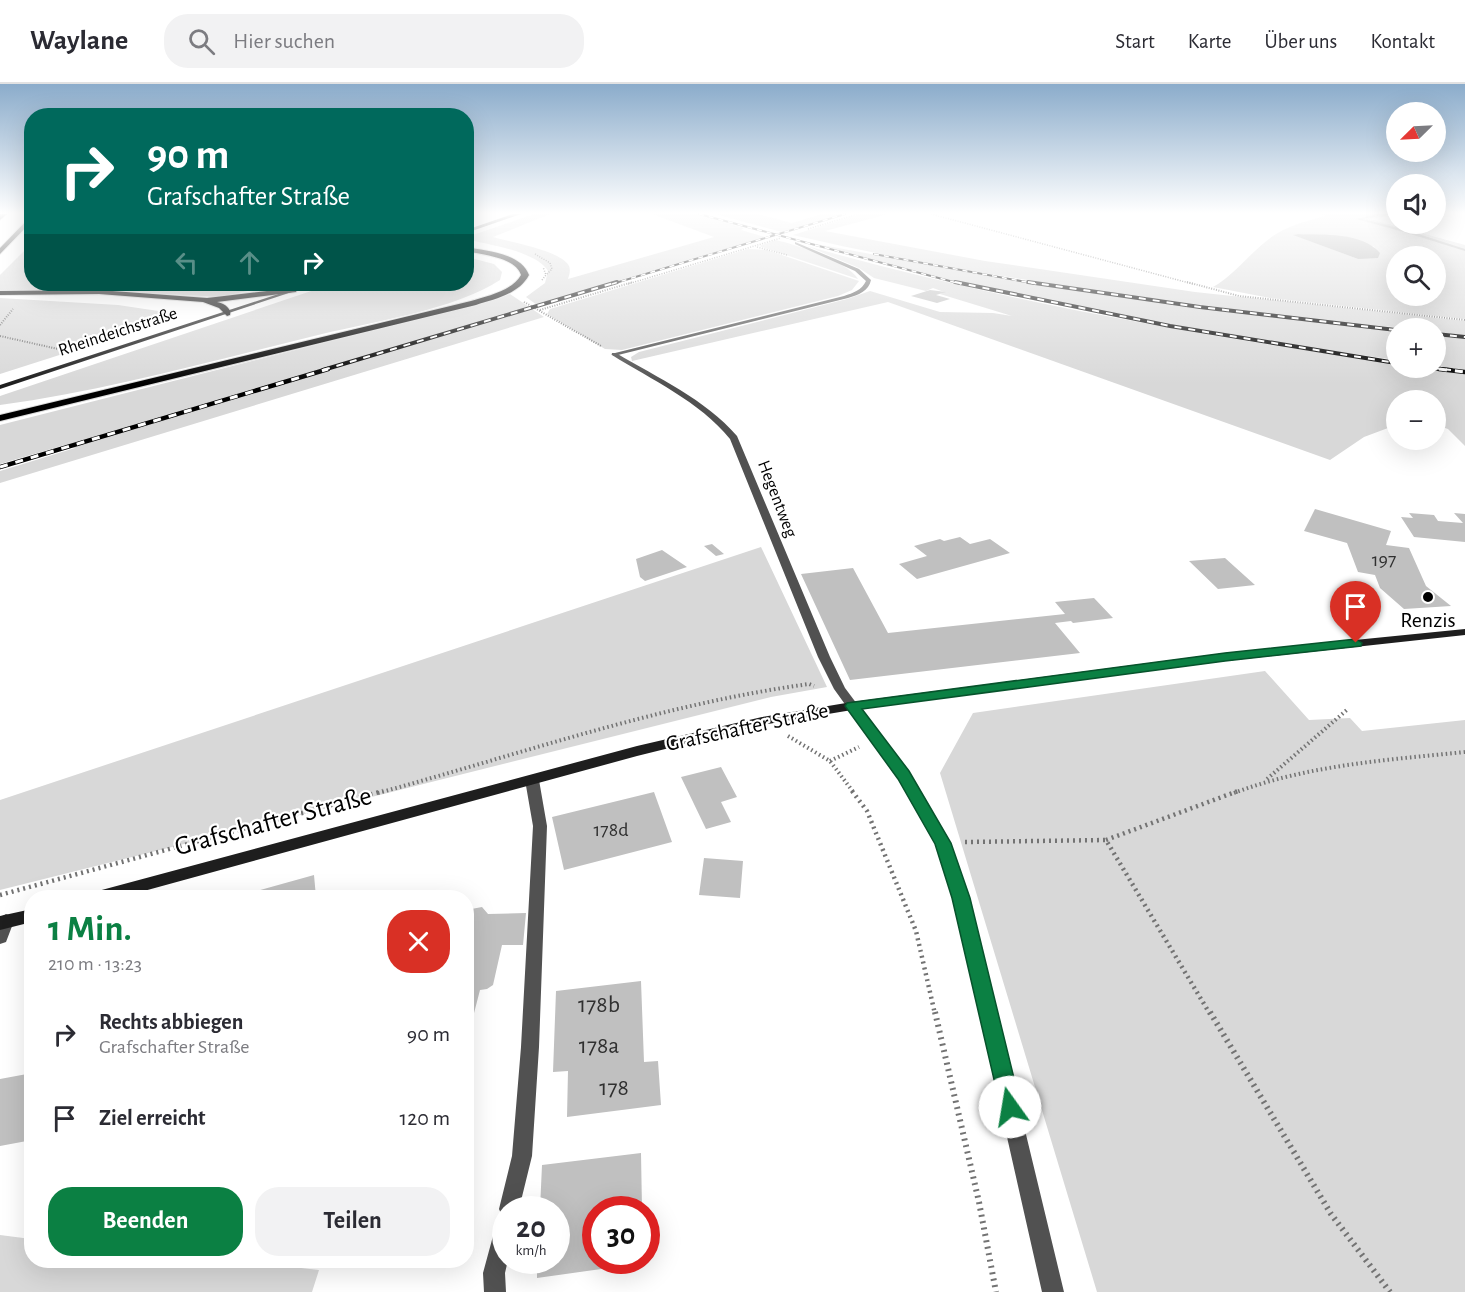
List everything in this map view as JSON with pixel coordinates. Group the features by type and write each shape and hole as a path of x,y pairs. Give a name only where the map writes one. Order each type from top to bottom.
{"highway":[{"path":"451,307 493,291 511,274 507,270"},
{"path":"0,418 503,293 521,283 525,276 524,270"},
{"path":"0,293 122,293 204,300 284,291"},
{"path":"63,292 134,298 227,313"},
{"path":"204,300 222,306 227,313"},
{"path":"0,410 102,392"}],"main road":[{"name":"Rheindeichstraße","path":"0,387 290,291"},
{"name":"Grafschafter Straße","path":"124,890 637,751 762,721 852,706 1225,657 1465,632"},
{"path":"2,927 24,918"}],"street":[{"path":"614,354 861,292 867,286 868,281 857,270"},
{"name":"Hegentweg","path":"614,354 711,415 727,428 734,438 824,657 852,706 903,775 943,843 961,898 1053,1292"},
{"path":"512,1196 522,1156 530,1047 540,826 532,780"},
{"path":"494,1274 495,1292"}],"path":[{"path":"546,275 551,270"},
{"path":"614,354 540,310 672,270"},
{"path":"1143,270 1239,296 1465,320"},
{"path":"0,336 93,356"},
{"path":"0,895 451,773 606,727 743,693 809,684 852,706"},
{"path":"1265,782 1348,709"},
{"path":"762,721 830,761 867,810 916,932 979,1202 996,1292"},
{"path":"830,761 876,739"},
{"path":"943,843 1106,840 1265,782 1345,764 1465,752"},
{"path":"1106,840 1331,1214 1390,1292"}],"shaded area":[{"path":"5,270 24,270 24,290 0,290 0,275"},
{"path":"474,270 502,272 500,280 481,290 438,307 414,313 122,383 0,405 0,396 311,291 474,291"},
{"path":"570,270 568,279 598,270 653,270 537,305 526,297 545,283 548,271"},
{"path":"677,270 827,270 859,281 852,290 838,296 622,350 605,349 547,314 550,309"},
{"path":"832,270 850,270 858,279"},
{"path":"863,270 898,270 1100,315 1386,362 1386,378 1446,378 1446,371 1465,374 1465,446 1446,428 1446,390 1386,390 1386,429 1364,437 1330,460 888,302 632,361 631,357 639,352 847,299 870,291 940,312 993,313 1012,316 940,294 944,292 933,288 926,291 874,278"},
{"path":"907,270 961,270 1052,287 1239,313 1386,330 1386,359 1173,326 1024,297"},
{"path":"969,270 1048,270 1195,292 1437,318 1386,318 1386,326 1379,326 1322,321"},
{"path":"1235,270 1386,270 1386,306 1446,306 1446,270 1465,270 1465,319 1270,298 1213,287"},
{"path":"112,291 248,291 219,297"},
{"path":"510,294 544,317 0,483 0,471 75,448 65,445 0,464 0,425"},
{"path":"0,298 118,305 172,313 172,319 0,374"},
{"path":"1446,319 1465,321 1465,336 1446,333"},
{"path":"1446,337 1465,339 1465,370 1446,367"},
{"path":"761,547 827,687 771,697 0,890 0,800"},
{"path":"1265,671 1309,720 1350,718 1362,731 1465,720 1465,1292 1097,1292 940,773 973,713"},
{"path":"0,1235 24,1238 24,1268 301,1268 319,1270 312,1292 0,1292"}],"building":[{"path":"930,290 946,292 936,295 950,299 937,303 911,296"},
{"path":"1315,509 1391,531 1386,545 1409,548 1426,586 1451,606 1404,609 1380,588 1375,575 1358,572 1347,543 1304,531"},
{"path":"1409,513 1434,515 1438,521 1463,523 1454,513 1465,514 1465,542 1414,537 1401,517 1413,518"},
{"path":"960,537 970,544 990,539 1010,553 917,579 899,564 927,556 914,546 940,539 944,541"},
{"path":"712,544 724,554 716,556 704,546"},
{"path":"662,550 687,567 645,581 640,577 636,559"},
{"path":"1225,558 1255,585 1218,589 1189,561"},
{"path":"853,568 888,633 1065,614 1055,602 1094,598 1113,618 1055,623 1080,653 850,680 801,574"},
{"path":"721,767 737,797 721,802 731,822 706,829 681,777"},
{"path":"654,792 672,842 564,870 552,817"},
{"path":"704,858 743,861 740,898 699,895"},
{"path":"314,875 315,890 260,890"},
{"path":"482,907 488,914 526,913 523,945 502,945 493,985 480,990 474,1013 474,908"},
{"path":"641,981 644,1062 658,1061 661,1105 567,1117 568,1071 553,1072 556,991"},
{"path":"24,1075 24,1142 0,1146 0,1079"},
{"path":"641,1153 642,1196 582,1196 582,1272 570,1273 570,1196 541,1196 542,1165"},
{"path":"537,1274 566,1274 537,1278"}],"railway":[{"path":"612,284 657,270"},
{"path":"910,270 961,284"},
{"path":"963,270 1037,284"},
{"path":"323,370 617,282"},
{"path":"955,282 1170,326 1386,361"},
{"path":"1028,282 1200,307 1386,329"},
{"path":"1446,335 1465,337"},
{"path":"0,467 328,369"},
{"path":"1446,369 1451,370"},
{"path":"1446,370 1465,372"}],"place":[{"name":"Renzis","path":"1428,597"}],"route":[{"path":"1010,1107 961,898 943,843 903,775 852,706 1225,657 1356,643"}]}
